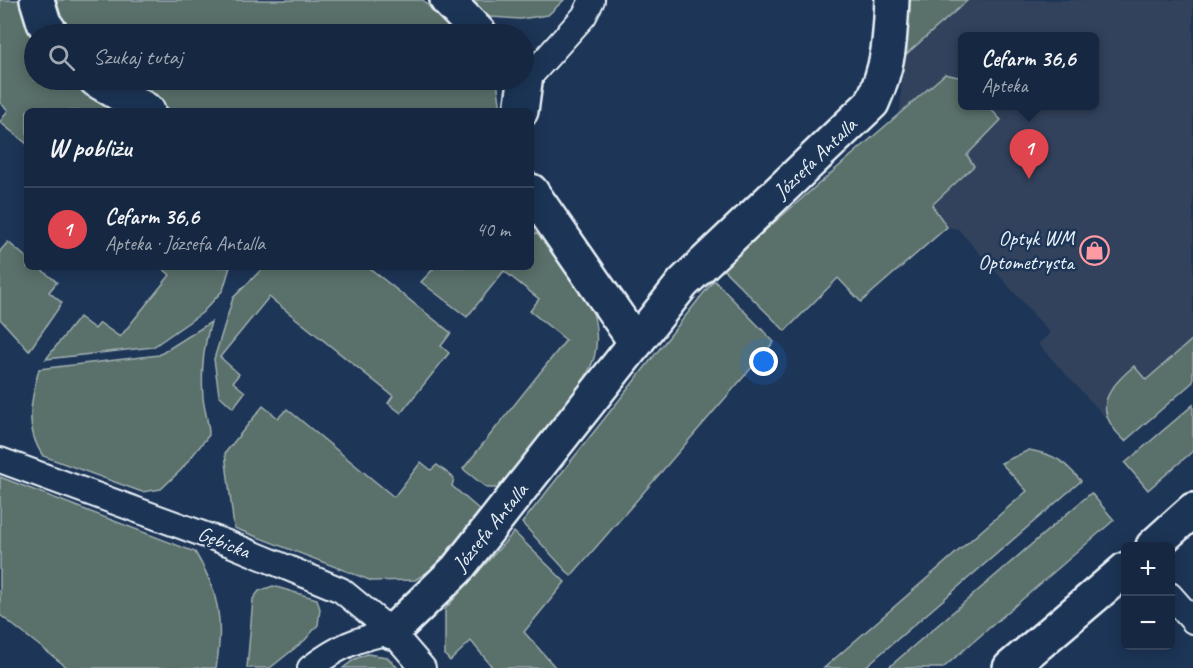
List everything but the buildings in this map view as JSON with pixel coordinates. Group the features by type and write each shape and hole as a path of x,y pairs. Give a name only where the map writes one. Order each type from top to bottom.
{"street":[{"path":"38,0 45,24"},
{"path":"447,0 470,24"},
{"name":"Józsefa Antalla","path":"392,632 457,569 683,283 872,104 886,68 892,0"},
{"path":"113,90 143,108"},
{"path":"534,198 636,343"},
{"path":"1157,542 1193,510"},
{"path":"1010,668 1121,572"}],"lane":[{"path":"534,77 584,16 592,0"},
{"name":"Gębicka","path":"0,460 230,544 340,590 392,632 423,668"},
{"path":"1171,596 1193,621"},
{"path":"310,668 331,652 361,637 392,632"}],"shaded area":[{"path":"905,0 1193,0 1193,339 1105,417 1038,344 1050,333 958,229 947,227 932,205 974,166 967,155 1001,121 991,110 1099,110 1099,32 958,32 958,77 945,74 900,114"}],"green space":[{"path":"0,0 20,0 28,24 24,24 24,90 91,90 120,108 24,108 24,142 0,122 8,110 0,103"},
{"path":"55,0 423,0 446,24 66,24"},
{"path":"459,0 564,0 548,15 520,19 490,17"},
{"path":"905,0 968,0 904,56"},
{"path":"945,74 958,77 958,110 992,110 1001,120 967,155 974,166 932,205 947,227 861,302 838,278 785,331 722,268"},
{"path":"138,90 498,90 501,108 168,108"},
{"path":"534,233 544,237 559,251 578,276 589,298 595,322 596,347 588,373 566,407 500,488 487,488 463,469 566,340 530,311 539,299 504,271 467,317 421,282 432,270 534,270"},
{"path":"8,242 24,255 24,270 42,270 57,282 49,292 62,303 29,351 0,319 0,251"},
{"path":"164,270 229,270 223,290 202,313 153,347 46,359 79,317 95,329 100,323 120,337 170,275"},
{"path":"261,270 372,270 451,333 441,346 449,353 401,413 388,403 393,396 269,297 220,357 239,374 233,382 245,392 233,408 219,395 214,359 233,298"},
{"path":"714,280 774,342 571,576 522,523"},
{"path":"211,322 204,350 202,378 209,435 181,470 161,489 142,492 43,456 33,435 31,424 32,403 39,369 159,355"},
{"path":"1193,339 1193,382 1125,441 1115,430 1106,411 1109,393 1115,384 1134,366 1146,380"},
{"path":"1193,405 1193,451 1148,490 1125,463"},
{"path":"263,406 278,418 287,409 394,497 421,462 431,470 437,465 454,478 452,486 480,510 434,568 415,580 372,581 234,528 225,453"},
{"path":"1029,450 1059,460 1070,468 1081,481 864,668 824,668 1027,491 1001,463"},
{"path":"0,477 195,552 210,580 218,608 219,636 216,668 68,668 0,615"},
{"path":"1091,493 1114,520 943,668 888,668"},
{"path":"514,532 565,582 524,632 556,668 493,668 471,641 450,661 445,655 445,609"},
{"path":"273,586 317,599 320,609 318,625 305,640 270,668 247,668 253,599 259,591"},
{"path":"367,654 387,657 398,668 343,668"}],"place":[{"name":"Cefarm 36,6","path":"1029,179"},
{"name":"Optyk WM Optometrysta","path":"1095,250"}]}
